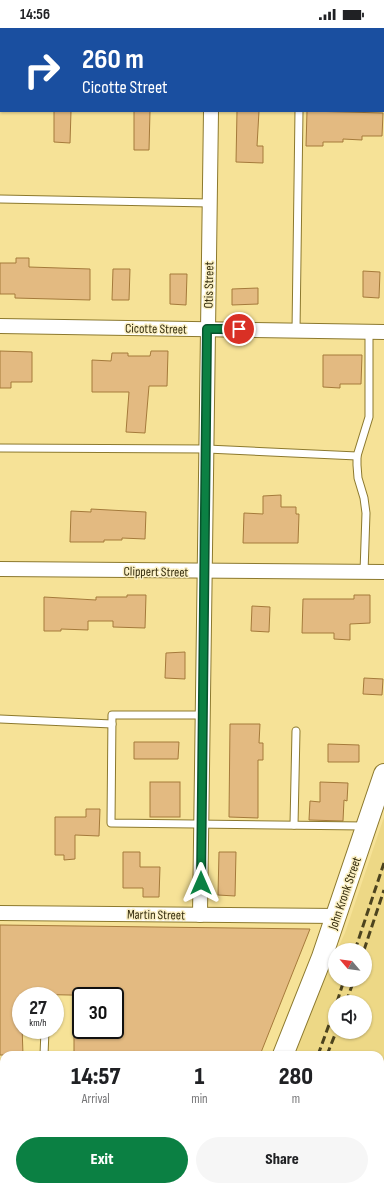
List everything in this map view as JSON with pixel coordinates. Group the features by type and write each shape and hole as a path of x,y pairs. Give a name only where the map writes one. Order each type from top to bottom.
{"street":[{"name":"Otis Street","path":"200,915 211,112"},
{"name":"Cicotte Street","path":"0,326 384,332"},
{"name":"Clippert Street","path":"0,569 204,572 384,572"},
{"name":"John Kronk Street","path":"285,1051 322,957 384,774"},
{"name":"Martin Street","path":"0,913 336,916"}],"lane":[{"path":"296,331 299,112"},
{"path":"0,199 210,203"},
{"path":"364,572 366,513 364,498 358,478 358,456 370,416 369,332"},
{"path":"0,448 207,449 358,456"},
{"path":"202,715 112,715 111,823 367,826"},
{"path":"0,720 112,724"},
{"path":"294,825 296,731"},
{"path":"44,1051 45,1039"}],"shaded area":[{"path":"384,817 384,1051 289,1051 328,970 328,987 372,987 372,943 340,943"}],"building":[{"path":"54,112 71,112 70,143 54,142"},
{"path":"134,112 150,112 149,150 134,150"},
{"path":"237,112 259,112 257,146 263,146 263,163 236,162"},
{"path":"307,112 383,113 382,136 362,136 362,140 343,139 343,142 323,142 323,146 306,146"},
{"path":"16,258 29,258 29,267 90,269 90,300 15,298 15,294 0,294 0,263 16,263"},
{"path":"113,269 130,269 129,300 112,300"},
{"path":"363,271 380,272 379,298 363,297"},
{"path":"170,274 187,274 186,305 170,304"},
{"path":"258,288 258,304 232,305 232,289"},
{"path":"0,351 32,352 32,382 11,382 11,388 0,388"},
{"path":"151,351 168,351 167,386 149,386 145,433 126,432 129,392 92,392 92,360 111,361 112,353 128,353 128,356 150,356"},
{"path":"323,355 362,355 361,384 340,384 340,388 323,387"},
{"path":"281,495 281,507 296,507 296,514 299,514 298,543 243,543 244,513 263,514 263,496"},
{"path":"91,509 146,512 145,539 122,538 122,540 104,540 104,542 70,542 71,511 91,512"},
{"path":"127,595 146,595 145,628 113,627 113,621 88,621 88,630 61,629 61,631 44,631 44,597 96,600 96,597 127,597"},
{"path":"354,595 370,595 370,623 350,624 350,640 334,639 334,633 302,633 303,599 354,599"},
{"path":"252,606 270,607 269,632 251,631"},
{"path":"185,652 185,679 165,678 166,653"},
{"path":"364,678 383,679 382,695 363,694"},
{"path":"230,724 260,724 259,743 263,743 263,760 258,760 258,818 229,817"},
{"path":"134,742 179,742 178,759 134,759"},
{"path":"328,744 359,745 359,762 328,762"},
{"path":"150,782 180,782 180,817 150,817"},
{"path":"320,782 348,783 347,801 344,800 343,821 309,820 310,801 320,802"},
{"path":"86,809 100,809 99,836 75,835 75,859 64,860 64,855 55,855 55,817 86,817"},
{"path":"123,852 140,852 140,867 160,867 159,897 143,897 143,888 123,888"},
{"path":"219,852 236,852 235,896 218,895"},
{"path":"0,925 310,929 262,1051 74,1051 74,1039 124,1039 124,987 72,987 72,995 64,995 64,987 12,987 12,1039 22,1039 23,1051 0,1051"}],"railway":[{"path":"357,943 384,863"},
{"path":"366,943 384,890"},
{"path":"339,995 342,987"},
{"path":"349,995 351,987"},
{"path":"319,1051 328,1027"},
{"path":"329,1051 333,1039"}],"route":[{"path":"201,883 204,572 207,449 207,329 239,329"}]}
